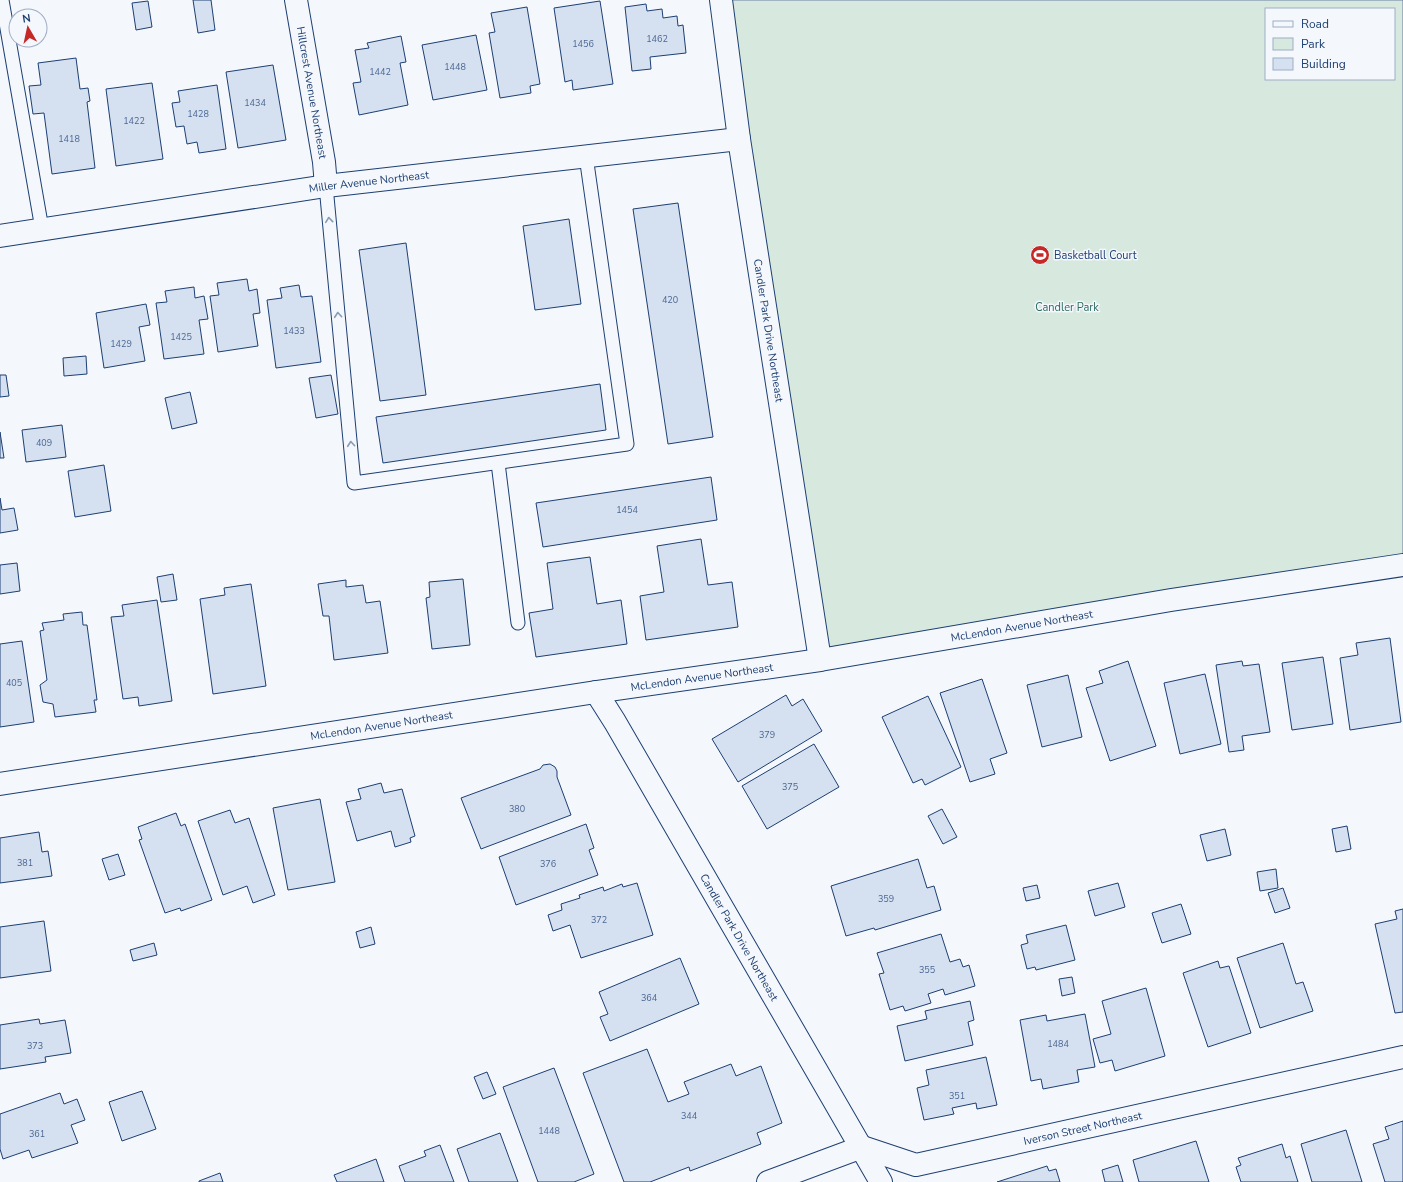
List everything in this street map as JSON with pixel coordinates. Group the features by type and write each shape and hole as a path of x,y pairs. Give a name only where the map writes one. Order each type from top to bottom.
{"street":[{"name":"Hillcrest Avenue Northeast","path":"296,0 324,162 326,186"},
{"name":"Candler Park Drive Northeast","path":"721,0 739,139 820,660"},
{"name":"Miller Avenue Northeast","path":"0,236 326,186 739,139"},
{"name":"McLendon Avenue Northeast","path":"0,784 596,692 820,660 1171,600 1403,564"},
{"name":"Candler Park Drive Northeast","path":"596,692 881,1182"},
{"name":"Iverson Street Northeast","path":"862,1147 916,1165 1403,1057"},
{"path":"768,1182 862,1147"}],"lane":[{"path":"2,0 42,229"},
{"path":"326,186 354,483 627,444 586,156"},
{"path":"498,463 518,623"}],"green space":[{"name":"Candler Park","path":"716,0 1403,0 1403,564 811,651"}],"building":[{"path":"193,0 211,0 215,30 198,33"},
{"path":"148,1 152,27 136,30 132,3"},
{"path":"600,1 613,84 573,90 572,80 565,82 554,8"},
{"path":"646,4 647,11 662,9 663,18 677,16 678,26 683,25 686,53 650,57 651,69 632,71 625,7"},
{"path":"527,7 540,84 530,86 531,93 500,98 489,33 495,32 491,13"},
{"path":"476,35 487,90 433,100 422,45"},
{"path":"401,36 406,62 400,63 408,105 359,115 353,83 361,82 355,50 369,48 367,43"},
{"path":"76,58 80,89 88,88 90,101 87,102 95,168 52,174 44,113 33,114 29,86 41,85 38,63"},
{"path":"273,65 286,140 238,148 226,72"},
{"path":"152,83 163,159 116,166 106,89"},
{"path":"217,85 226,149 199,153 197,142 187,144 184,126 176,127 172,103 180,102 178,91"},
{"path":"678,203 713,437 668,444 633,209"},
{"path":"569,219 581,304 535,310 523,226"},
{"path":"406,243 426,395 380,401 359,250"},
{"path":"247,279 249,291 257,289 260,313 253,314 258,346 218,352 210,296 219,295 217,283"},
{"path":"299,285 301,297 312,296 321,362 276,368 267,300 282,298 280,288"},
{"path":"194,287 195,298 204,296 208,319 199,320 204,354 164,359 156,303 167,302 165,291"},
{"path":"146,304 150,325 139,327 145,361 104,368 96,313"},
{"path":"86,356 87,374 64,376 63,358"},
{"path":"0,375 6,375 9,396 0,397"},
{"path":"331,375 338,414 316,418 309,378"},
{"path":"600,384 606,430 383,463 376,417"},
{"path":"190,392 197,423 172,429 165,398"},
{"path":"62,425 66,457 26,462 22,430"},
{"path":"0,432 4,458 0,458"},
{"path":"104,465 111,511 75,517 68,471"},
{"path":"711,477 717,520 543,547 536,503"},
{"path":"0,498 2,510 14,508 18,530 0,533"},
{"path":"701,539 708,585 732,582 738,627 646,640 640,596 664,592 657,546"},
{"path":"590,557 597,604 621,600 627,644 536,657 529,613 553,609 547,563"},
{"path":"17,563 20,591 0,594 0,565"},
{"path":"173,574 177,600 161,602 157,577"},
{"path":"463,579 470,645 432,649 426,598 430,597 429,582"},
{"path":"346,580 346,587 363,585 366,603 380,601 388,653 334,660 329,616 323,616 318,584"},
{"path":"251,584 266,686 213,694 200,599 225,595 224,588"},
{"path":"157,600 172,701 139,706 138,697 123,699 111,617 124,616 122,605"},
{"path":"82,612 83,625 87,625 97,700 94,700 96,712 55,717 53,704 43,702 40,685 47,680 40,631 44,630 42,623 64,620 63,614"},
{"path":"1390,638 1401,722 1350,730 1340,658 1358,655 1356,643"},
{"path":"22,641 34,722 0,727 0,644"},
{"path":"1323,657 1333,724 1292,730 1282,663"},
{"path":"1128,661 1156,746 1110,761 1086,688 1103,683 1099,671"},
{"path":"1242,661 1243,666 1259,664 1270,732 1242,736 1244,750 1229,752 1216,665"},
{"path":"1205,674 1221,744 1180,754 1164,683"},
{"path":"1068,675 1082,737 1042,747 1027,685"},
{"path":"982,679 1007,753 990,759 995,774 970,782 940,693"},
{"path":"786,695 792,706 803,699 822,731 738,782 712,739"},
{"path":"928,696 961,767 925,785 922,779 913,783 882,717"},
{"path":"814,744 839,787 767,829 742,786"},
{"path":"550,764 555,767 557,771 557,777 571,815 481,849 461,798 540,769 543,765"},
{"path":"381,783 384,793 402,789 415,836 410,838 411,842 395,847 391,831 357,841 346,802 361,799 358,789"},
{"path":"320,799 335,882 288,890 273,808"},
{"path":"942,809 957,837 943,844 928,816"},
{"path":"230,810 235,823 249,818 275,895 253,903 247,886 223,895 198,821"},
{"path":"176,813 181,826 185,824 212,900 181,911 180,908 165,913 139,840 142,839 138,827"},
{"path":"586,824 594,848 589,850 598,875 516,905 499,857"},
{"path":"1347,826 1351,849 1336,852 1332,829"},
{"path":"1225,829 1231,855 1207,861 1200,835"},
{"path":"39,832 42,852 48,851 52,876 0,883 0,838"},
{"path":"118,854 125,875 109,880 102,859"},
{"path":"918,859 927,888 934,886 941,910 875,930 874,928 846,936 831,886"},
{"path":"1276,869 1278,888 1260,891 1257,872"},
{"path":"637,883 653,935 581,958 570,925 553,931 548,915 562,910 561,904 580,898 579,895 603,887 604,891 622,884 623,887"},
{"path":"1118,883 1125,907 1095,916 1088,891"},
{"path":"1037,885 1040,898 1026,901 1023,888"},
{"path":"1283,888 1290,908 1275,913 1268,893"},
{"path":"1181,904 1191,934 1162,943 1152,913"},
{"path":"1403,909 1403,1012 1395,1013 1375,924 1397,919 1395,911"},
{"path":"44,921 51,971 0,978 0,927"},
{"path":"1066,925 1075,960 1036,970 1035,967 1027,969 1021,945 1028,943 1026,935"},
{"path":"371,927 375,944 360,948 356,932"},
{"path":"941,934 950,962 960,959 963,967 969,965 975,986 945,995 943,989 928,994 931,1003 905,1011 903,1006 890,1010 879,974 884,973 877,953"},
{"path":"154,943 157,955 133,961 130,950"},
{"path":"1283,943 1296,984 1303,982 1313,1011 1260,1028 1237,958"},
{"path":"680,958 699,1004 610,1041 600,1017 608,1014 599,992"},
{"path":"1218,961 1220,968 1229,966 1251,1033 1208,1047 1183,973"},
{"path":"1072,977 1075,993 1062,996 1059,979"},
{"path":"1146,988 1165,1056 1115,1071 1112,1060 1100,1063 1093,1039 1111,1034 1102,1001"},
{"path":"970,1001 974,1020 968,1022 973,1045 905,1061 897,1026 927,1019 925,1011"},
{"path":"1085,1014 1095,1067 1077,1070 1079,1082 1043,1089 1041,1079 1031,1081 1020,1020 1046,1015 1047,1021"},
{"path":"39,1019 40,1024 65,1020 71,1053 45,1057 46,1062 0,1069 0,1025"},
{"path":"647,1049 668,1102 689,1094 684,1082 731,1064 736,1076 761,1066 782,1123 757,1133 761,1144 690,1171 689,1167 650,1182 624,1182 583,1073"},
{"path":"986,1057 997,1105 977,1109 976,1103 952,1108 954,1114 924,1120 917,1088 929,1085 926,1070"},
{"path":"554,1068 594,1174 574,1182 538,1182 503,1087"},
{"path":"487,1072 496,1094 483,1099 474,1077"},
{"path":"142,1091 156,1129 122,1141 109,1102"},
{"path":"60,1093 64,1104 77,1099 85,1120 71,1125 78,1143 32,1158 29,1150 3,1159 0,1149 0,1114"},
{"path":"1403,1121 1403,1182 1385,1182 1373,1144 1389,1139 1385,1127"},
{"path":"1346,1130 1362,1182 1312,1182 1301,1144"},
{"path":"500,1133 518,1182 469,1182 457,1149"},
{"path":"1196,1141 1209,1182 1139,1182 1133,1160"},
{"path":"1282,1144 1286,1158 1290,1156 1298,1182 1241,1182 1236,1167 1241,1165 1238,1158"},
{"path":"440,1145 454,1182 405,1182 399,1166 426,1156 424,1151"},
{"path":"376,1159 384,1182 337,1182 334,1175"},
{"path":"1118,1165 1123,1182 1105,1182 1102,1170"},
{"path":"1047,1166 1049,1171 1056,1169 1060,1182 997,1182"},
{"path":"220,1173 223,1182 199,1182 199,1181"}],"place":[{"name":"Basketball Court","path":"1040,255"}]}
